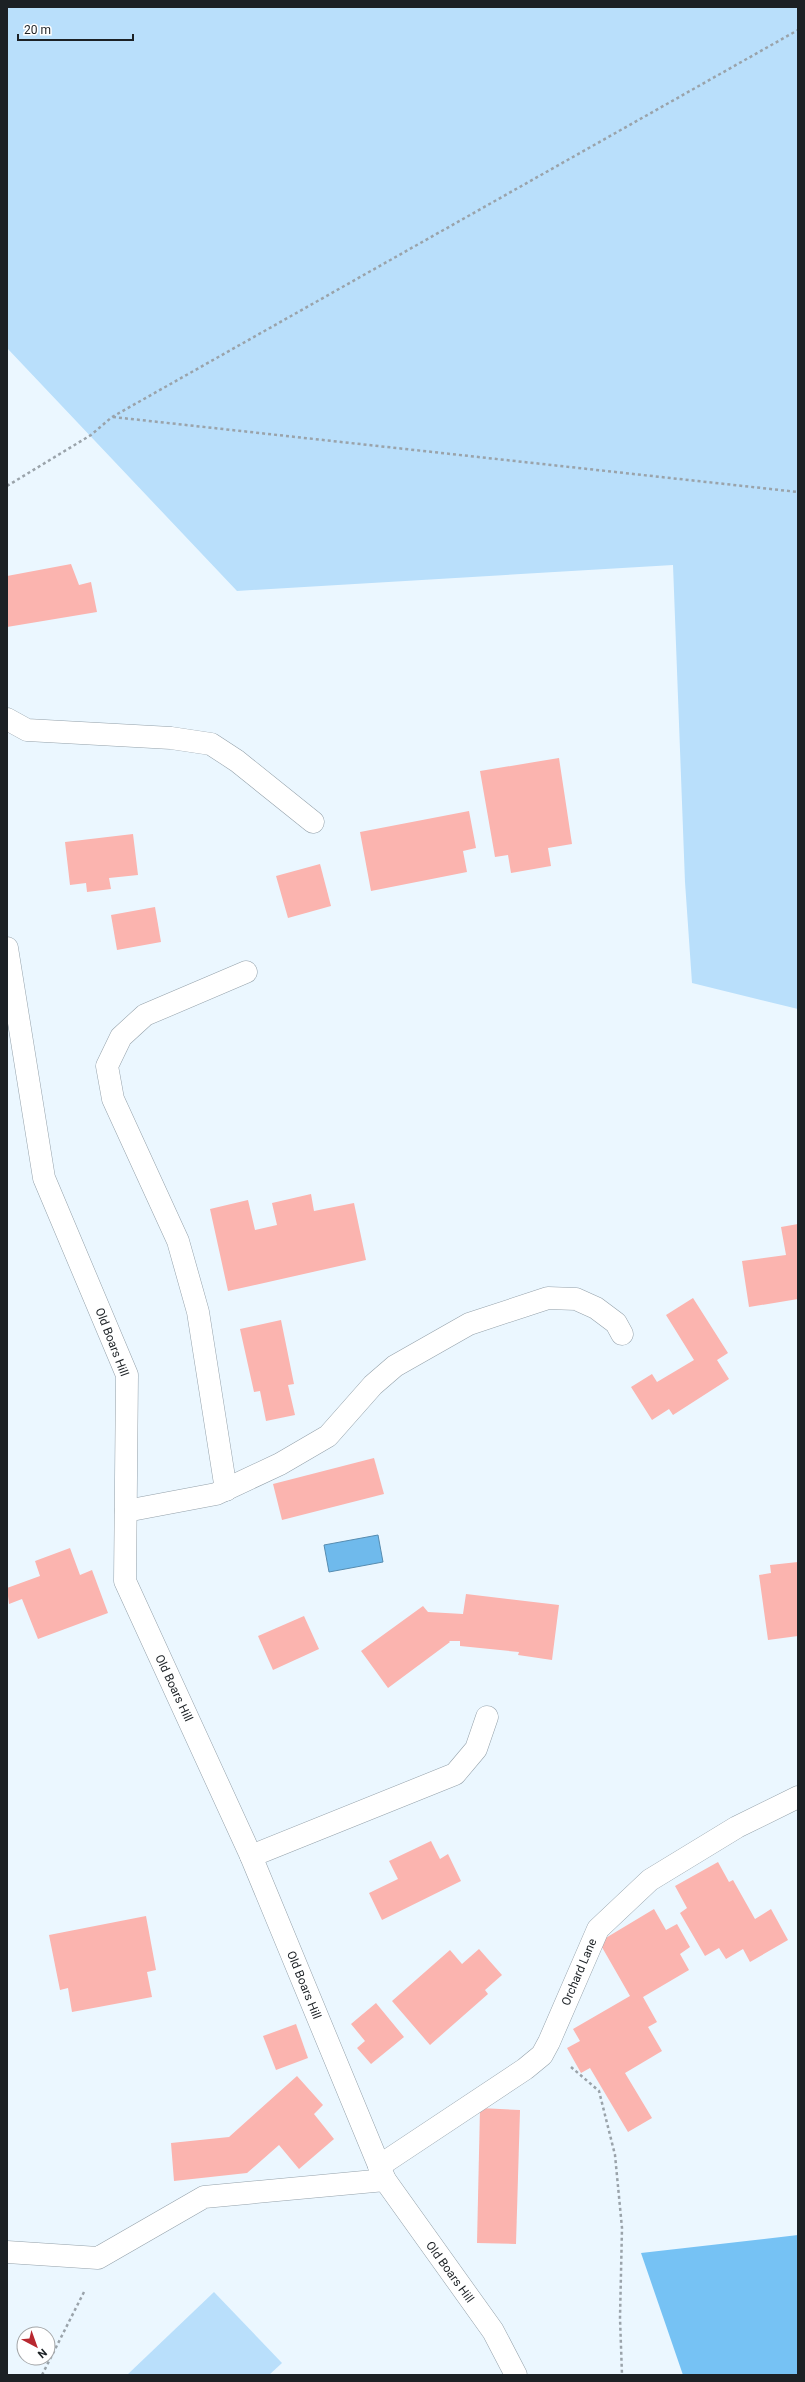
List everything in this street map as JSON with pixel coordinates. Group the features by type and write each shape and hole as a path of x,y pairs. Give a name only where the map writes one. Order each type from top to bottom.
{"street":[{"path":"7,719 27,730 164,738 211,744 237,762 313,822"},
{"name":"Old Boars Hill","path":"7,948 44,1178 128,1375 125,1581 251,1856 382,2173 493,2331 516,2375"},
{"path":"226,1490 198,1312 178,1241 113,1099 107,1066 121,1037 145,1015 246,972"},
{"path":"126,1511 216,1494 280,1464 328,1436 373,1385 395,1366 468,1324 548,1298 576,1299 596,1308 616,1323 622,1334"},
{"path":"251,1856 455,1774 476,1749 487,1717"},
{"name":"Orchard Lane","path":"382,2173 542,2055 598,1929 650,1880 737,1827 798,1797"},
{"path":"7,2252 98,2258 204,2197 382,2173"}],"path":[{"path":"7,486 90,436 112,417 798,30"},
{"path":"112,417 798,492"},
{"path":"542,2055 570,2066 599,2091 615,2155 622,2228 620,2318 622,2375"},
{"path":"42,2375 80,2302 98,2258"}],"shaded area":[{"path":"7,7 798,7 798,1009 692,983 685,882 673,565 237,591 7,348"},
{"path":"378,1535 383,1562 329,1572 324,1545"},
{"path":"798,2235 798,2375 683,2375 641,2253"},
{"path":"214,2292 282,2363 269,2375 127,2375"}],"building":[{"path":"71,564 79,585 91,582 97,612 7,627 7,576"},
{"path":"559,758 572,844 548,848 551,866 511,873 508,855 495,857 480,771"},
{"path":"469,811 476,848 463,851 467,872 371,891 360,832"},
{"path":"133,834 138,875 109,878 111,889 87,892 86,883 70,885 65,842"},
{"path":"320,864 331,906 288,918 276,876"},
{"path":"155,907 161,942 117,950 111,915"},
{"path":"311,1194 314,1211 354,1203 366,1260 228,1291 210,1209 248,1200 255,1230 277,1225 272,1203"},
{"path":"798,1224 798,1299 749,1307 742,1261 786,1255 781,1227"},
{"path":"693,1298 728,1353 717,1360 729,1379 673,1415 669,1409 652,1420 631,1387 652,1374 657,1382 694,1360 666,1315"},
{"path":"281,1320 294,1384 288,1385 295,1415 266,1421 260,1391 254,1392 240,1329"},
{"path":"374,1458 384,1494 282,1520 273,1484"},
{"path":"70,1548 80,1575 92,1570 108,1613 38,1639 22,1599 9,1604 7,1588 40,1576 35,1561"},
{"path":"798,1562 798,1636 768,1640 759,1575 771,1573 770,1565"},
{"path":"466,1594 559,1605 552,1660 518,1655 519,1652 460,1646 460,1641 449,1641 450,1642 388,1688 361,1651 423,1606 428,1612 463,1614"},
{"path":"304,1616 319,1649 273,1670 258,1636"},
{"path":"431,1841 440,1859 448,1854 461,1881 382,1920 369,1893 398,1879 389,1861"},
{"path":"718,1862 729,1882 733,1880 755,1919 771,1909 788,1940 750,1962 743,1949 726,1959 719,1948 705,1956 680,1913 687,1908 675,1886"},
{"path":"654,1909 666,1930 677,1924 690,1947 680,1954 689,1970 643,1997 657,2022 648,2027 662,2051 625,2073 652,2118 628,2132 590,2068 581,2073 567,2048 580,2041 573,2029 630,1996 599,1942"},
{"path":"146,1916 156,1970 147,1972 152,1997 72,2012 68,1988 60,1990 49,1935"},
{"path":"479,1949 502,1975 485,1990 488,1994 430,2045 392,2001 450,1950 462,1964"},
{"path":"376,2003 404,2037 371,2064 357,2048 365,2041 351,2024"},
{"path":"296,2024 308,2058 276,2070 263,2036"},
{"path":"297,2076 323,2105 314,2114 334,2139 299,2169 279,2145 247,2173 174,2181 171,2143 229,2137"},
{"path":"480,2108 520,2110 516,2244 477,2243"}]}
